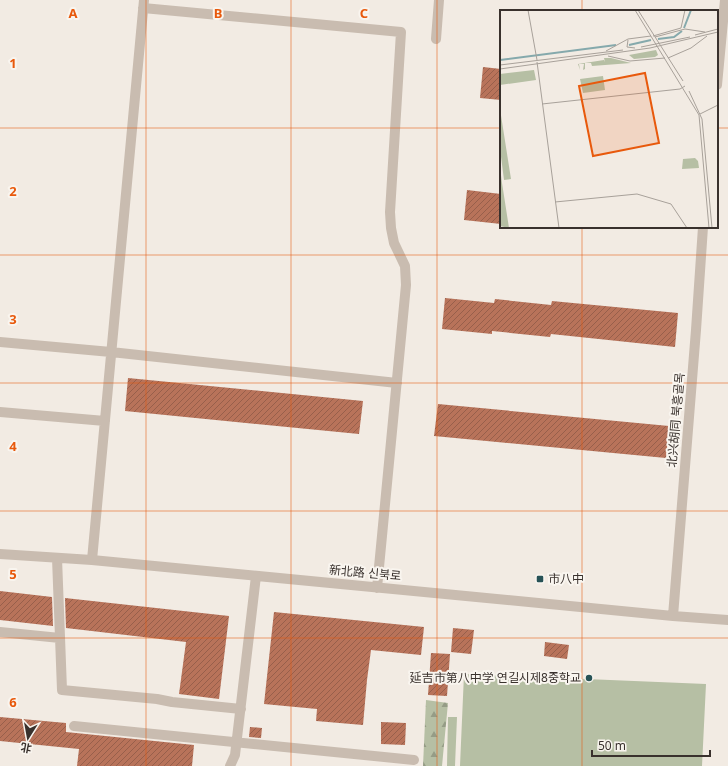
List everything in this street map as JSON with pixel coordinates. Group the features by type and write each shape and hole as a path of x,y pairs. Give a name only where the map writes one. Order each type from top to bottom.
{"street":[{"path":"436,39 439,0"},
{"path":"718,74 725,0"},
{"path":"92,560 143,4 401,32 390,212 394,243 405,266 406,285 377,588"},
{"name":"北兴胡同 북흥골목","path":"673,616 696,338 703,228"},
{"path":"0,342 111,352 397,383"},
{"path":"0,412 105,421"},
{"name":"新北路 신북로","path":"0,554 92,560 728,620"},
{"path":"57,558 62,690 241,709"},
{"path":"230,766 235,755 237,742 256,576"},
{"path":"0,632 60,638"},
{"path":"74,726 414,760"}],"green space":[{"path":"464,674 706,684 702,766 460,766"},
{"path":"426,700 448,703 442,766 423,766"},
{"path":"448,717 457,717 455,766 447,766"}],"building":[{"path":"483,67 500,69 500,100 480,98"},
{"path":"467,190 500,194 500,224 464,220"},
{"path":"445,298 494,303 495,299 551,305 552,301 678,313 675,347 551,334 550,337 492,331 492,334 442,329"},
{"path":"128,378 363,401 359,434 125,411"},
{"path":"438,404 669,426 666,458 434,436"},
{"path":"0,591 52,597 53,626 0,620"},
{"path":"65,598 229,616 219,699 179,694 186,642 66,628"},
{"path":"274,612 424,627 421,655 371,650 363,725 316,721 317,709 264,704"},
{"path":"453,628 474,630 471,654 451,652"},
{"path":"545,642 569,645 567,659 544,656"},
{"path":"431,653 450,654 447,696 428,695"},
{"path":"0,717 66,723 66,732 194,745 192,766 77,766 79,749 0,741"},
{"path":"381,722 406,723 405,745 381,744"},
{"path":"250,727 262,728 261,738 249,737"}],"place":[{"name":"市八中","path":"540,579"},
{"name":"延吉市第八中学 연길시제8중학교","path":"589,678"}]}
